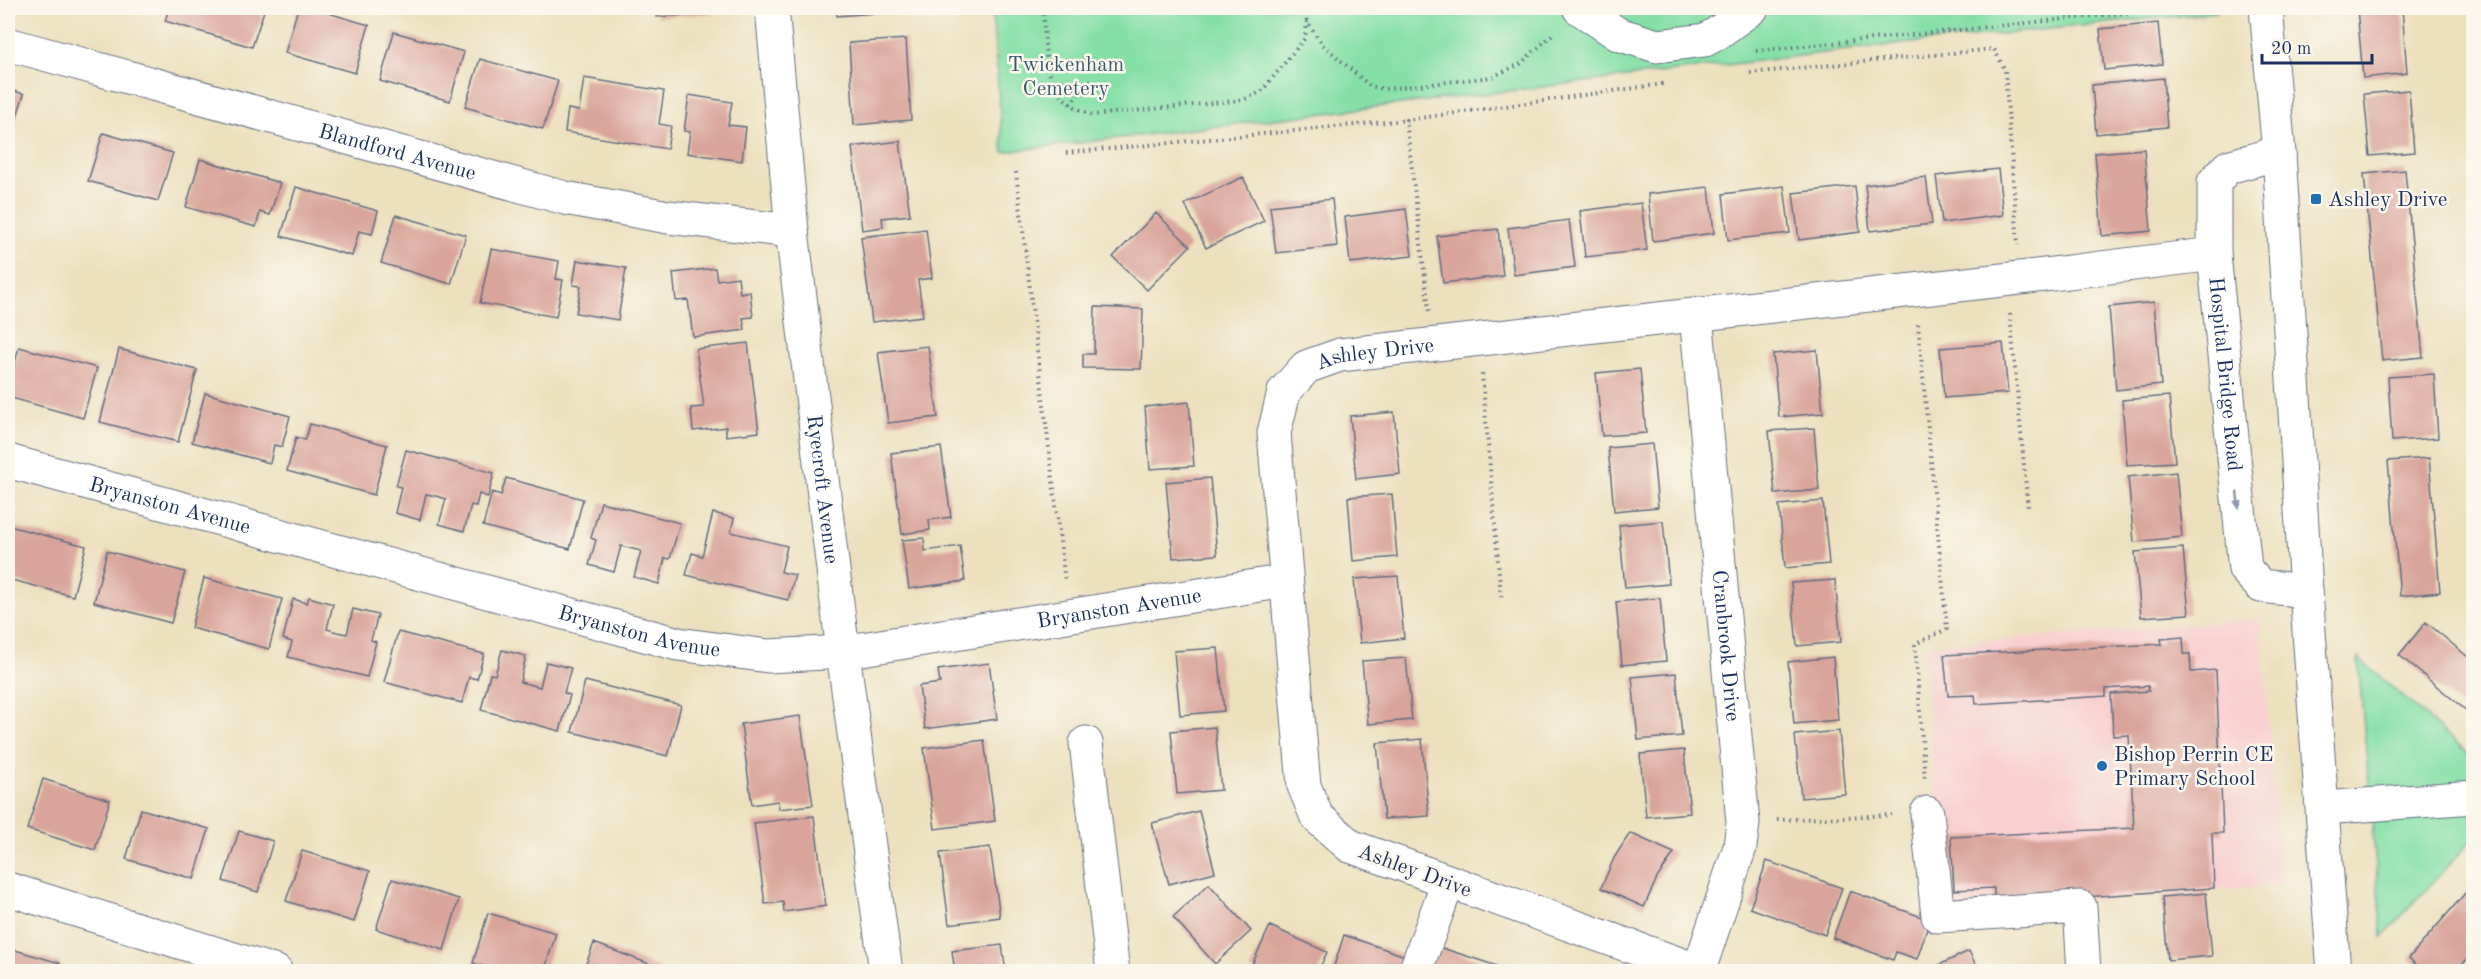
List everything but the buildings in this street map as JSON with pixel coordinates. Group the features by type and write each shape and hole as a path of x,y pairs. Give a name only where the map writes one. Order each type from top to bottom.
{"street":[{"name":"Ryecroft Avenue","path":"772,8 792,231 843,652 886,972"},
{"path":"1579,8 1618,34 1657,46 1705,40 1752,8"},
{"path":"2266,8 2279,153 2306,591 2334,972"},
{"name":"Blandford Avenue","path":"8,45 565,198 668,216 792,231"},
{"name":"Hospital Bridge Road","path":"2279,153 2228,167 2214,182 2214,254 2245,569 2261,586 2306,591"},
{"name":"Ashley Drive","path":"1701,971 1350,846 1317,817 1304,786 1274,433 1284,392 1306,367 1340,355 2014,279 2214,254"},
{"name":"Cranbrook Drive","path":"1696,315 1743,822 1740,847 1701,971"},
{"name":"Bryanston Avenue","path":"8,461 678,644 768,656 843,652 1286,581"},
{"path":"1086,743 1113,972"},
{"path":"2323,808 2474,797"},
{"path":"1927,813 1938,916 2080,907 2084,972"},
{"path":"1415,972 1448,882"},
{"path":"8,889 276,972"}],"path":[{"path":"1043,8 1050,78 1058,94 1078,110 1093,115 1243,100 1261,93 1305,38 1306,8"},
{"path":"1705,40 1729,54 2173,8"},
{"path":"1307,22 1322,44 1370,86 1385,89 1492,77 1520,64 1555,32"},
{"path":"1750,73 1994,49 2006,70 2014,279 2028,508"},
{"path":"1070,104 1093,77"},
{"path":"1066,153 1406,120 1671,82"},
{"path":"1406,120 1433,344"},
{"path":"1016,172 1069,616"},
{"path":"1743,822 1927,813 1915,644 1947,629 1915,290"},
{"path":"1479,339 1501,597"}],"shaded area":[{"name":"Bishop Perrin CE Primary School","path":"2260,619 2282,885 1945,912 1923,646"}],"green space":[{"name":"Twickenham Cemetery","path":"992,8 2216,8 2217,12 1873,47 1003,152"},
{"path":"2358,658 2473,757 2473,839 2382,937"}],"place":[{"name":"Ashley Drive","path":"2316,199"},
{"name":"Bishop Perrin CE Primary School","path":"2102,766"}]}
